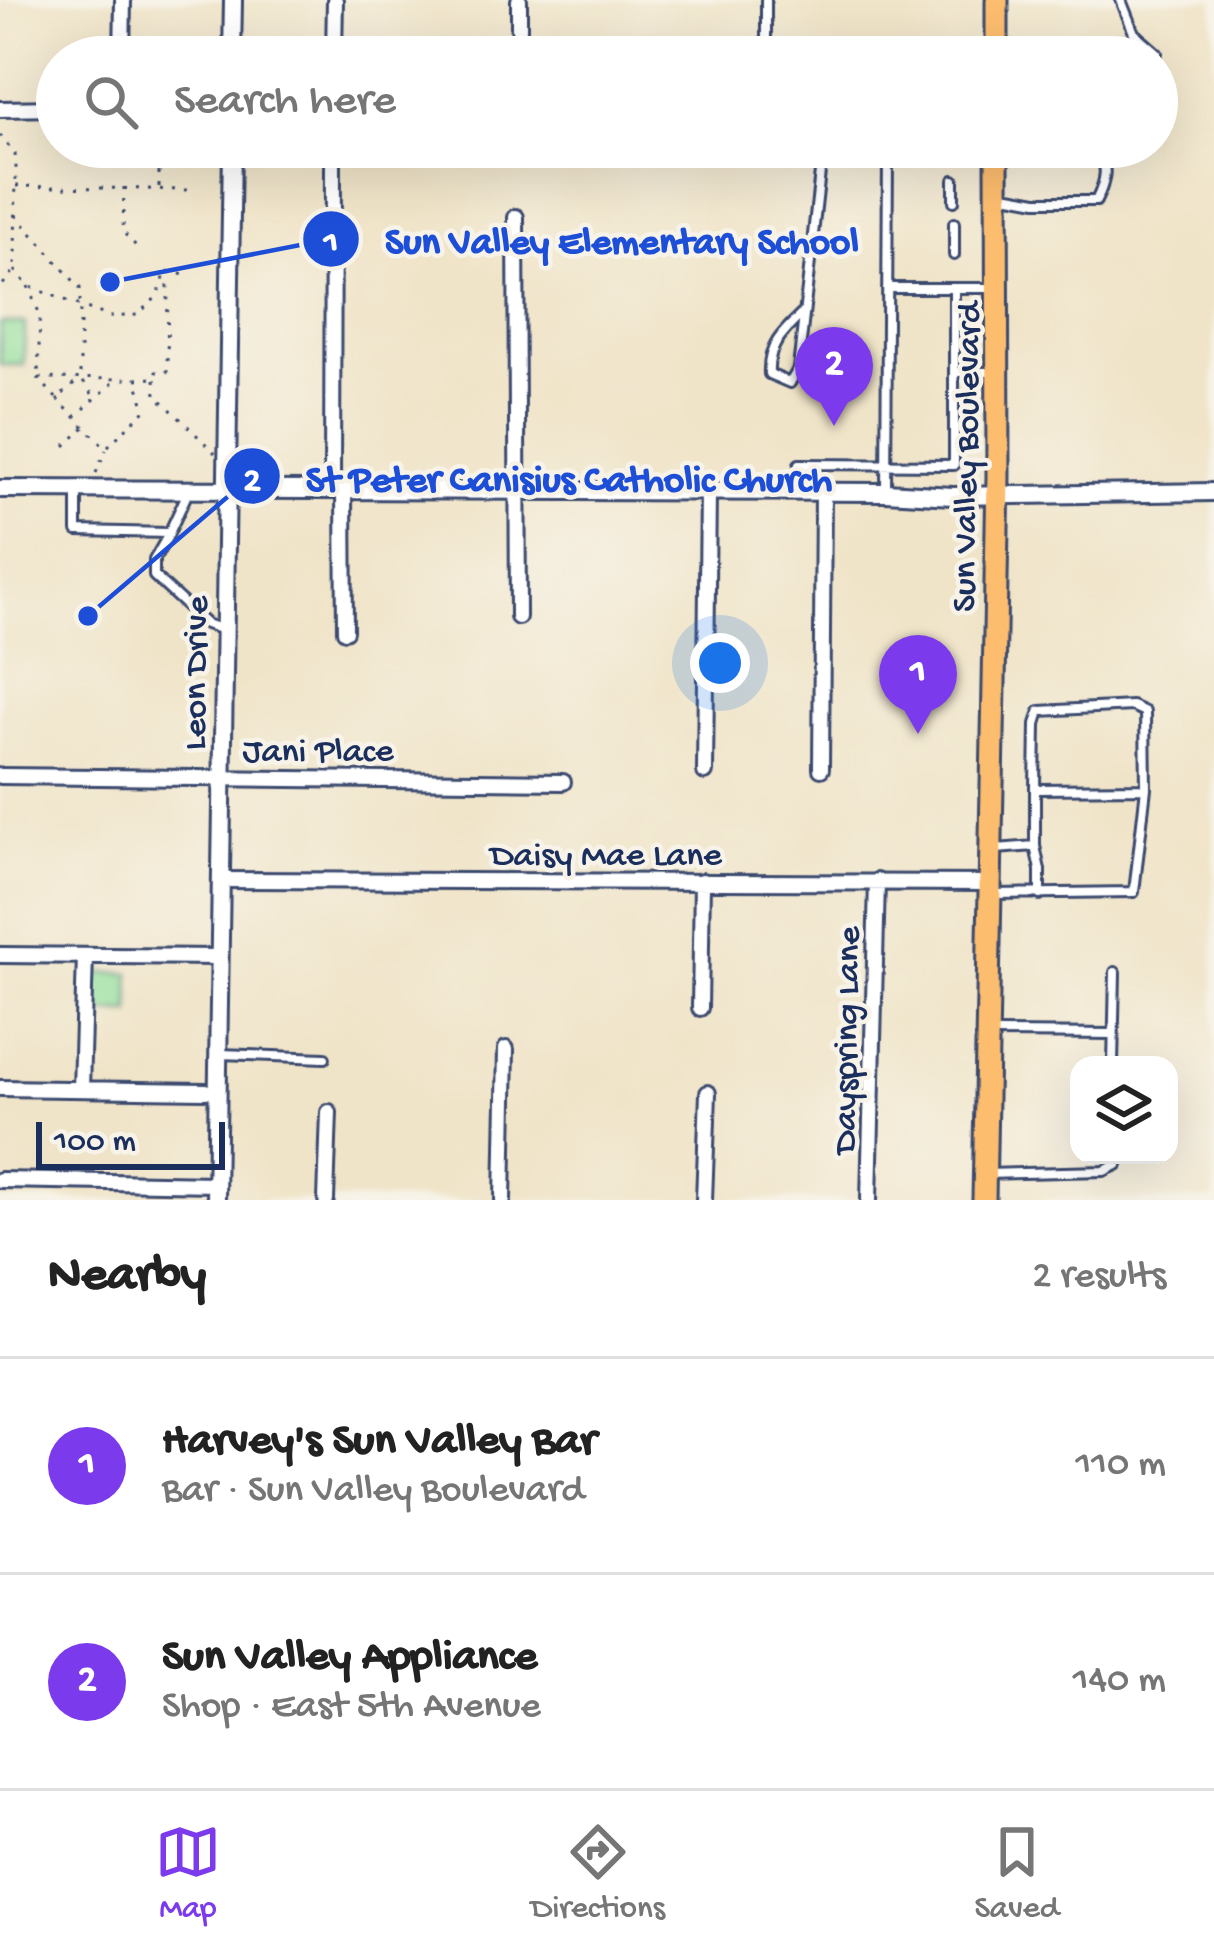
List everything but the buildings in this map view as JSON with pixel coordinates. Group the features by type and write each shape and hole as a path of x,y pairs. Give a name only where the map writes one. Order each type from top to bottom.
{"main road":[{"path":"997,0 997,36"},
{"name":"Sun Valley Boulevard","path":"984,1200 998,495 998,168"}],"street":[{"path":"122,36 123,0"},
{"path":"232,36 233,0"},
{"path":"334,36 335,0"},
{"path":"519,0 519,29"},
{"path":"0,109 36,108"},
{"name":"Leon Drive","path":"216,1192 213,1092 220,957 232,168"},
{"path":"334,168 338,490 345,631"},
{"path":"516,217 518,617"},
{"path":"0,489 1214,492"},
{"path":"705,772 708,492"},
{"path":"821,769 823,493"},
{"name":"Jani Place","path":"0,776 563,782"},
{"name":"Daisy Mae Lane","path":"221,880 877,881 990,888"},
{"path":"700,1008 702,881"},
{"name":"Dayspring Lane","path":"869,1200 877,881"},
{"path":"0,955 220,957"},
{"path":"81,1089 85,956"},
{"path":"503,1200 506,1049"},
{"path":"0,1088 213,1092"},
{"path":"704,1200 708,1093"},
{"path":"326,1200 328,1112"},
{"path":"0,1180 216,1192"}],"lane":[{"path":"766,0 766,36"},
{"path":"1120,0 1137,36"},
{"path":"804,312 780,334 767,357 769,374 779,380 790,383 798,370 820,168"},
{"path":"886,492 888,168"},
{"path":"998,194 1037,201 1096,202 1106,168"},
{"path":"954,180 954,201"},
{"path":"954,223 954,255"},
{"path":"887,288 998,288"},
{"path":"798,493 799,464 953,465 954,288"},
{"path":"954,372 998,372"},
{"path":"77,489 77,531 170,533"},
{"path":"189,490 154,560 154,576 206,624 226,631"},
{"path":"990,888 1040,895 1134,892 1146,788 1145,712 1132,706 1040,711 1035,846 1040,895"},
{"path":"1035,789 1146,788"},
{"path":"991,849 1035,846"},
{"path":"1113,1056 1115,972"},
{"path":"987,1033 1113,1034"},
{"path":"218,1054 325,1058"},
{"path":"985,1174 1103,1171 1117,1165"}],"path":[{"path":"0,135 15,154 16,186 15,270 0,288"},
{"path":"159,168 159,189"},
{"path":"16,186 188,190"},
{"path":"124,187 124,232 136,246"},
{"path":"16,215 76,281 80,378 96,399"},
{"path":"96,482 96,466 106,448 155,402 156,372 167,372 168,269 185,275"},
{"path":"15,270 40,315 38,378 106,448"},
{"path":"28,286 110,317 137,315 160,295 158,279 168,279"},
{"path":"38,378 155,378"},
{"path":"57,399 80,378"},
{"path":"75,417 117,378"},
{"path":"136,379 145,410"},
{"path":"156,395 217,454 217,462"},
{"path":"65,446 85,427"}],"green space":[{"path":"0,323 25,323 24,365 0,365"},
{"path":"91,973 130,973 131,1013 91,1012"}],"place":[{"name":"Sun Valley Elementary School","path":"110,282"},
{"name":"Sun Valley Appliance","path":"834,426"},
{"name":"St Peter Canisius Catholic Church","path":"88,616"},
{"name":"Harvey's Sun Valley Bar","path":"918,734"}]}
